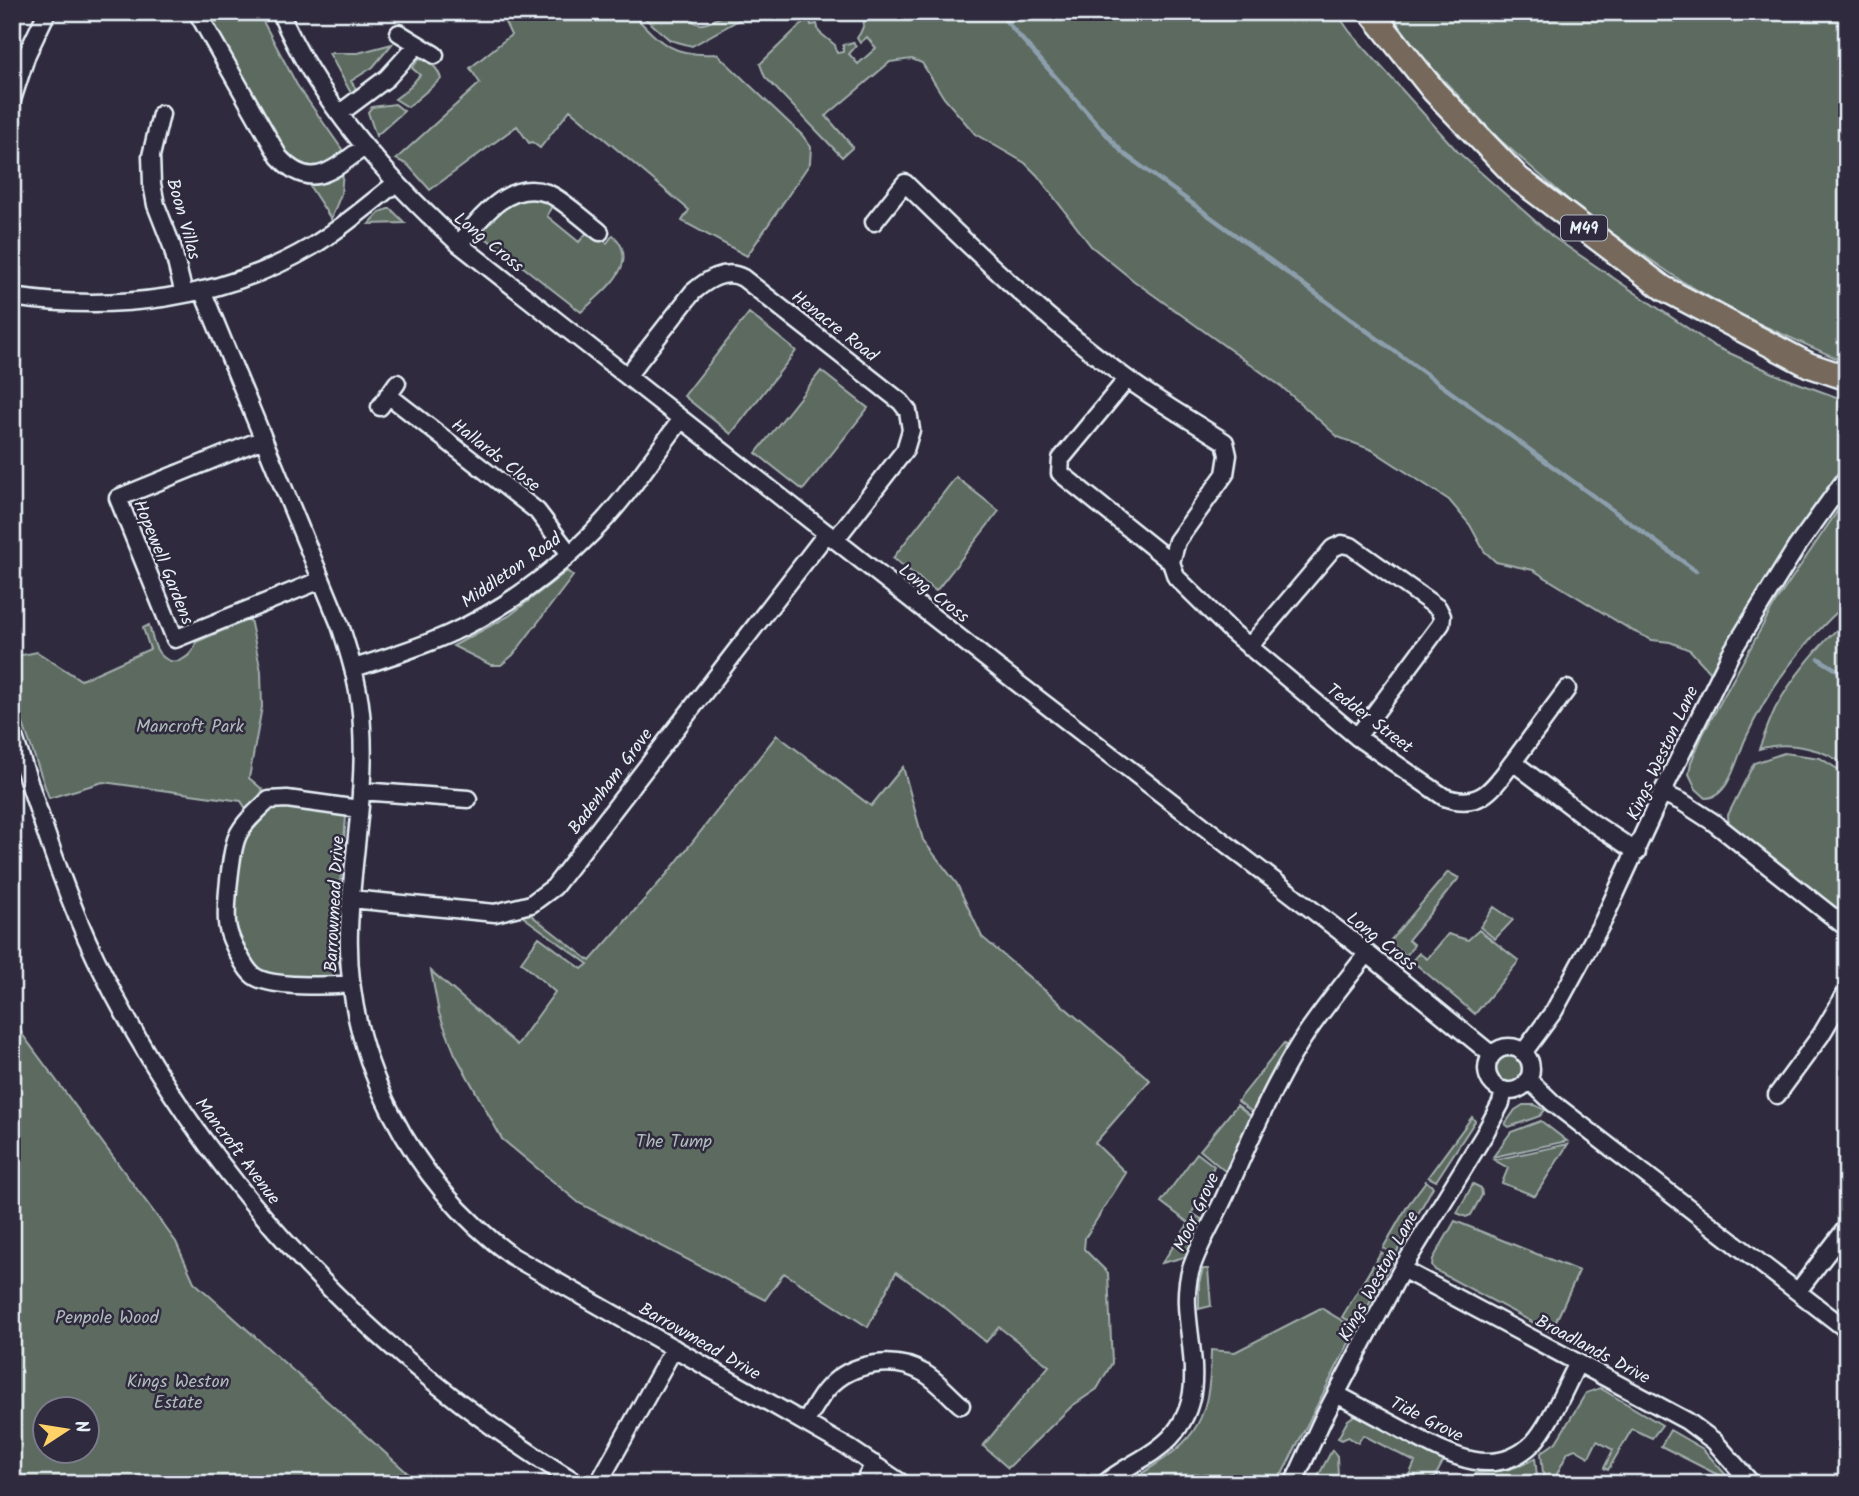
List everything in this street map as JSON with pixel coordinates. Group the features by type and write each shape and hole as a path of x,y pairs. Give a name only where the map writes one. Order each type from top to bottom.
{"highway":[{"name":"M49","path":"1371,12 1434,91 1519,179 1663,288 1809,365 1847,379"}],"street":[{"path":"12,100 27,54 47,12"},
{"path":"197,12 279,158 289,169 309,177 321,175 332,171 364,147"},
{"name":"Long Cross","path":"280,12 306,61 364,147 396,183 459,244 1367,954 1492,1055"},
{"path":"399,33 435,55"},
{"path":"340,113 387,78 417,45"},
{"name":"Boon Villas","path":"160,114 151,156 152,184 184,293"},
{"path":"12,297 66,304 100,304 148,301 202,289 268,268 309,248 339,229 396,183"},
{"path":"873,222 905,183 1002,276 1057,324 1127,379 1225,442 1225,474 1177,541 1171,562"},
{"path":"459,244 496,203 532,190 549,193 600,232"},
{"name":"Henacre Road","path":"627,376 693,292 706,282 730,274 743,278 834,349 905,406 911,428 905,450 895,465 831,536"},
{"name":"Barrowmead Drive","path":"202,289 340,625 354,668 362,726 361,790 349,931 350,985 372,1065 397,1126 418,1158 460,1211 512,1256 805,1423 903,1484"},
{"name":"Tedder Street","path":"1127,379 1061,459 1060,473 1171,562 1176,578 1249,647 1357,737 1444,797 1457,802 1472,801 1485,795 1513,762 1567,689"},
{"name":"Hallards Close","path":"388,395 537,511 570,554"},
{"name":"Middleton Road","path":"354,668 429,642 473,622 540,578 570,554 611,512 681,419"},
{"name":"Hopewell Gardens","path":"262,439 118,498 175,639 321,580"},
{"name":"Kings Weston Lane","path":"1523,1053 1554,1011 1603,921 1731,653 1762,602 1847,477"},
{"name":"Badenham Grove","path":"351,899 495,913 531,904 554,887 831,536"},
{"path":"1249,647 1333,548 1342,544 1351,546 1438,608 1442,616 1441,624 1357,737"},
{"name":"Mancroft Avenue","path":"12,731 47,836 96,959 150,1058 224,1169 268,1224 360,1320 388,1345 497,1430 579,1484"},
{"path":"1513,762 1637,852"},
{"path":"361,790 468,799"},
{"path":"1662,793 1713,822 1847,928"},
{"path":"350,985 324,986 267,981 255,976 247,968 230,934 227,914 237,837 240,830 269,800 287,799 359,808"},
{"name":"Moor Grove","path":"1104,1484 1163,1445 1180,1426 1193,1384 1188,1302 1192,1266 1281,1077 1328,1004 1367,954"},
{"path":"1777,1095 1821,1035 1847,991"},
{"path":"1511,1047 1523,1053 1530,1065 1528,1079 1518,1089 1504,1090 1493,1084 1487,1073 1492,1055 1511,1047"},
{"path":"1528,1079 1589,1132 1847,1330"},
{"name":"Kings Weston Lane","path":"1293,1484 1336,1394 1402,1269 1484,1135 1501,1103 1504,1090"},
{"path":"1798,1291 1847,1227"},
{"name":"Broadlands Drive","path":"1402,1269 1700,1430 1728,1456 1752,1484"},
{"path":"598,1484 674,1348"},
{"path":"805,1423 830,1386 851,1371 874,1364 894,1363 918,1369 961,1405"},
{"name":"Tide Grove","path":"1336,1394 1448,1453 1470,1461 1490,1462 1510,1456 1532,1443 1542,1430 1578,1363"},
{"path":"863,1484 874,1464"}],"green space":[{"path":"201,12 258,12 297,85 346,155 324,170 294,167"},
{"path":"500,12 631,12 668,46 689,53 717,54 802,135 811,147 810,163 747,256 682,221 689,210 570,110 540,148 532,142 529,143 517,126 430,190 408,165 396,159 480,83 470,68 511,35"},
{"path":"638,12 686,12 696,23 701,24 732,12 753,12 692,46 670,40"},
{"path":"814,12 819,17 810,19 811,25 817,24 819,32 835,45 837,53 843,52 843,45 853,42 856,46 849,54 858,64 876,48 867,37 860,43 857,38 863,26 863,12 1336,12 1350,32 1458,152 1553,237 1714,346 1782,377 1847,401 1847,463 1762,586 1711,673 1690,650 1670,642 1652,640 1633,631 1533,570 1496,562 1484,551 1470,525 1449,500 1372,450 1338,437 1282,387 1134,281 1091,246 1025,163 975,134 944,98 922,63 912,59 890,62 826,116 853,147 842,157 765,77 760,64"},
{"path":"1390,12 1847,12 1847,363 1744,317 1680,280 1587,216 1499,139 1421,56"},
{"path":"392,44 373,67 351,81 356,89 351,93 329,53 358,53"},
{"path":"419,59 433,66 441,79 408,107 395,99 420,75 412,68"},
{"path":"395,104 404,111 376,136 368,112 372,107"},
{"path":"343,171 341,194 331,219 307,182 326,180"},
{"path":"535,197 553,203 547,216 579,242 588,231 607,243 613,235 621,246 624,256 616,277 581,312 478,232 502,207"},
{"path":"388,209 405,223 369,224 380,212"},
{"path":"749,313 796,351 731,434 684,396"},
{"path":"821,371 868,408 803,490 756,453"},
{"path":"956,477 999,511 936,591 893,558"},
{"path":"1847,497 1847,603 1789,666 1754,721 1726,784 1714,796 1706,798 1696,789 1689,774 1703,734 1775,603"},
{"path":"567,571 573,576 513,655 501,665 491,665 453,646 509,616"},
{"name":"Mancroft Park","path":"250,619 261,671 262,707 249,778 263,790 248,812 241,801 103,782 49,798 12,692 12,657 37,652 81,680 150,649 143,628 149,625 159,653 167,660 178,661 188,656 196,642"},
{"path":"1847,621 1847,767 1828,755 1805,748 1781,745 1759,749 1775,709 1789,686 1817,650"},
{"name":"The Tump","path":"777,735 871,806 903,767 923,840 957,884 982,937 1150,1080 1095,1143 1126,1173 1085,1238 1084,1249 1108,1273 1112,1363 1097,1389 1072,1406 1008,1468 983,1446 1049,1366 999,1327 986,1342 896,1272 868,1327 784,1273 765,1300 579,1203 502,1139 455,1054 439,1013 431,971 517,1045 555,992 521,962 539,937 582,969 588,964 522,916 527,912 590,961 667,874"},
{"path":"1784,753 1820,758 1847,775 1847,919 1729,829 1728,815 1754,763"},
{"path":"282,804 341,811 346,817 338,908 339,966 335,974 322,980 259,972 252,965 232,920 243,840 262,815"},
{"path":"1448,872 1459,878 1408,940 1414,945 1406,956 1389,942"},
{"path":"1494,907 1513,920 1495,939 1480,927"},
{"path":"1479,930 1519,961 1475,1014 1412,961 1419,953 1427,959 1448,934 1468,940"},
{"name":"Penpole Wood","path":"12,1007 22,1034 176,1242 194,1282 420,1484 12,1484"},
{"path":"1284,1043 1288,1046 1252,1112 1238,1101"},
{"path":"1509,1056 1518,1060 1522,1069 1518,1078 1509,1082 1500,1078 1496,1069 1500,1060"},
{"path":"1237,1105 1251,1116 1226,1172 1200,1150"},
{"path":"1523,1105 1535,1105 1545,1110 1540,1116 1509,1127 1505,1124 1515,1110"},
{"path":"1472,1117 1475,1121 1436,1181 1428,1177"},
{"path":"1541,1121 1567,1141 1493,1157 1511,1132"},
{"path":"1568,1144 1535,1196 1502,1183 1508,1168 1494,1160"},
{"path":"1197,1153 1214,1166 1192,1213 1203,1220 1198,1230 1161,1202"},
{"path":"1426,1181 1433,1187 1395,1255 1383,1248 1408,1205"},
{"path":"1473,1184 1481,1188 1482,1195 1471,1215 1466,1217 1457,1213"},
{"path":"1455,1221 1579,1271 1551,1332 1435,1270 1433,1259"},
{"path":"1187,1226 1196,1233 1185,1257 1162,1263"},
{"path":"1381,1252 1393,1260 1358,1325 1342,1317"},
{"path":"1203,1269 1208,1269 1211,1306 1199,1309 1199,1283"},
{"path":"1321,1308 1356,1329 1277,1484 1125,1484 1181,1445 1201,1418 1210,1378 1211,1350 1235,1352"},
{"path":"1600,1388 1662,1425 1652,1438 1632,1429 1608,1470 1604,1468 1613,1450 1597,1441 1589,1457 1575,1449 1568,1452 1552,1484 1544,1484 1541,1453 1556,1442 1586,1393"},
{"path":"1355,1415 1362,1416 1444,1460 1435,1477 1424,1481 1410,1473 1415,1462 1363,1435 1358,1443 1348,1437 1342,1440 1338,1438 1348,1420"},
{"path":"1670,1430 1703,1449 1734,1484 1726,1484 1728,1480 1661,1446"},
{"path":"1332,1450 1337,1456 1338,1475 1349,1484 1314,1484"},
{"path":"1535,1458 1538,1484 1472,1484 1476,1473 1499,1471"}],"waterway":[{"path":"998,12 1123,153 1696,571"},
{"path":"1819,659 1847,676"}],"park label":[{"name":"Kings Weston Estate","path":"178,1391"}]}
